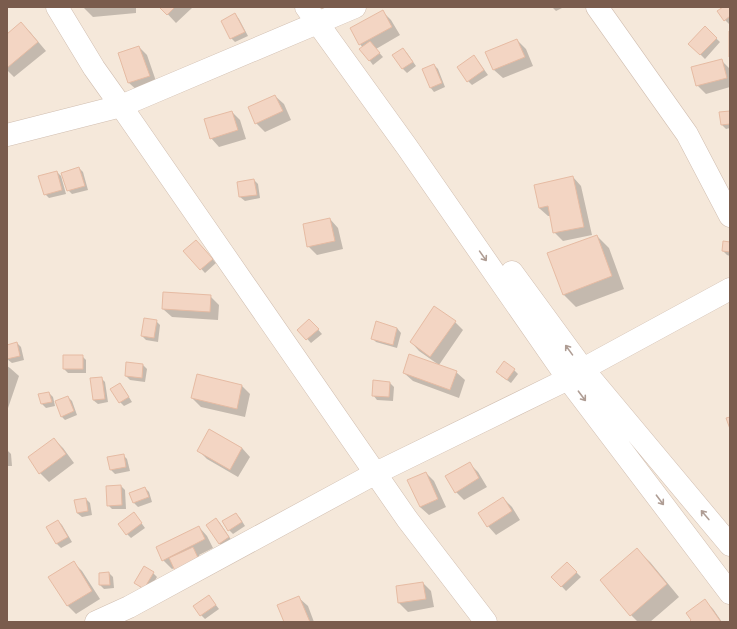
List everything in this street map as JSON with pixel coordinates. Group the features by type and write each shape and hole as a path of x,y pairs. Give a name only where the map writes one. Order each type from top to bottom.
{"street":[{"path":"57,7 94,68 122,106 407,519 486,622"},
{"path":"7,135 122,106 317,14 355,7"},
{"path":"597,7 687,134 730,216"},
{"path":"317,14 407,147 575,374 730,593"},
{"path":"96,622 129,607 376,473 575,374 730,289"},
{"path":"575,374 730,545"}],"shaded area":[{"path":"7,7 730,7 730,622 7,622"}],"building":[{"path":"159,7 175,7 167,15"},
{"path":"723,7 730,7 730,16 724,21 717,11"},
{"path":"383,10 392,27 359,45 350,28"},
{"path":"235,13 245,32 230,39 221,21"},
{"path":"21,22 38,42 7,68 7,34"},
{"path":"705,26 717,38 700,55 688,44"},
{"path":"730,31 730,57 729,57"},
{"path":"517,39 525,57 493,70 485,52"},
{"path":"370,41 380,53 369,61 359,49"},
{"path":"139,46 150,76 128,83 118,53"},
{"path":"403,48 413,62 402,69 392,55"},
{"path":"474,55 484,70 467,82 457,67"},
{"path":"722,59 727,78 696,86 691,67"},
{"path":"434,64 442,83 430,88 422,69"},
{"path":"275,95 283,111 255,124 248,107"},
{"path":"232,111 238,130 210,139 204,119"},
{"path":"730,111 730,124 721,125 719,112"},
{"path":"79,167 85,186 67,191 61,173"},
{"path":"57,171 62,190 44,195 38,176"},
{"path":"573,176 584,227 553,233 548,206 539,208 534,185"},
{"path":"254,179 257,195 239,197 237,182"},
{"path":"330,218 335,241 307,247 303,224"},
{"path":"597,235 612,276 563,295 547,253"},
{"path":"196,240 213,259 200,270 183,251"},
{"path":"723,241 730,242 730,252 722,251"},
{"path":"163,292 211,295 210,312 162,309"},
{"path":"434,306 456,321 430,357 410,342"},
{"path":"144,318 157,320 154,338 141,336"},
{"path":"309,319 319,329 306,340 297,330"},
{"path":"376,321 397,328 393,345 371,339"},
{"path":"17,342 20,356 7,359 7,345"},
{"path":"409,354 457,371 450,390 403,373"},
{"path":"63,355 83,355 83,369 63,369"},
{"path":"504,361 515,369 507,380 496,372"},
{"path":"126,362 143,364 142,378 125,376"},
{"path":"197,374 242,385 237,409 191,398"},
{"path":"102,377 105,399 93,400 90,378"},
{"path":"373,380 390,382 389,397 372,396"},
{"path":"120,383 129,397 119,403 110,389"},
{"path":"49,392 52,402 41,404 38,394"},
{"path":"68,396 74,411 61,417 55,401"},
{"path":"730,417 730,429 726,418"},
{"path":"209,429 242,448 230,470 197,451"},
{"path":"54,438 66,454 39,474 28,457"},
{"path":"124,454 126,467 110,470 107,457"},
{"path":"470,462 479,478 455,493 445,476"},
{"path":"426,472 438,499 420,507 407,480"},
{"path":"121,485 122,505 107,506 106,486"},
{"path":"145,487 149,497 133,503 129,493"},
{"path":"503,497 512,511 487,527 478,513"},
{"path":"86,498 88,511 77,513 74,500"},
{"path":"134,512 142,523 126,535 118,524"},
{"path":"236,513 242,522 228,531 222,521"},
{"path":"216,518 229,537 219,544 206,525"},
{"path":"58,520 68,537 56,544 46,527"},
{"path":"199,526 205,539 162,561 156,547"},
{"path":"193,547 200,562 176,573 169,558"},
{"path":"637,548 667,584 630,616 600,580"},
{"path":"74,561 92,591 67,606 48,577"},
{"path":"567,562 577,572 561,587 551,577"},
{"path":"144,566 154,572 144,589 134,583"},
{"path":"109,572 110,585 99,585 99,573"},
{"path":"423,582 426,599 398,603 396,586"},
{"path":"209,595 216,605 200,616 193,606"},
{"path":"299,596 310,622 284,622 277,605"},
{"path":"705,599 721,622 689,622 691,620 686,613"}]}
